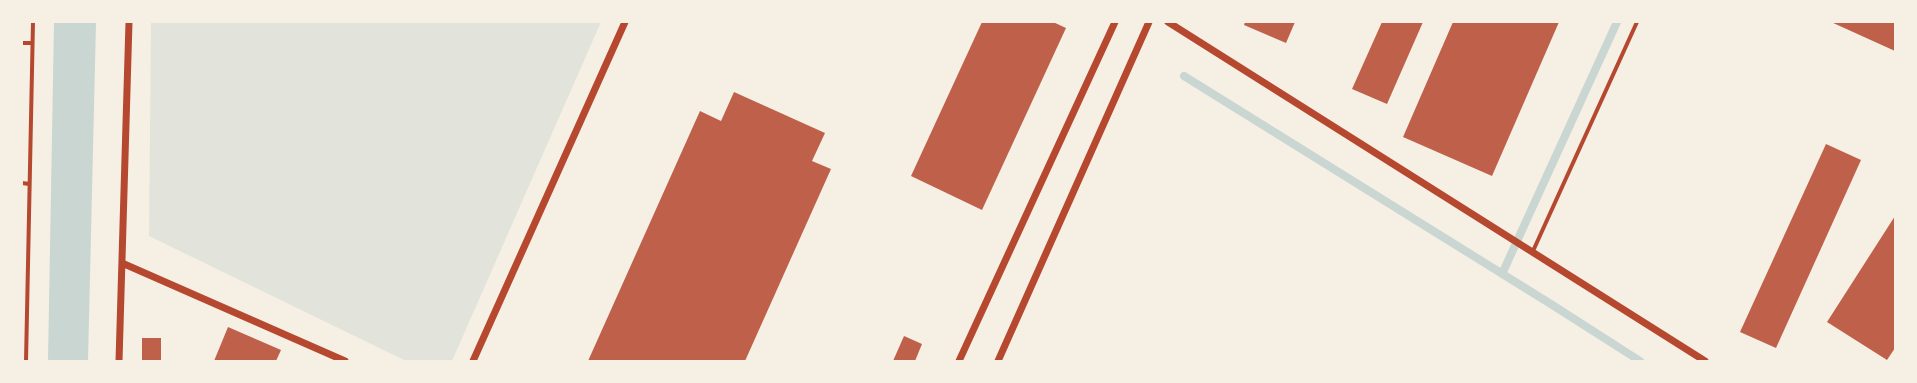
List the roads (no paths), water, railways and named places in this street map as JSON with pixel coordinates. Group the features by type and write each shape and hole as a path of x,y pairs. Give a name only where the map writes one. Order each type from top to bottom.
{"street":[{"path":"26,361 33,22"},
{"path":"119,361 129,22"},
{"path":"472,361 625,22"},
{"path":"959,361 1115,22"},
{"path":"998,361 1149,22"},
{"path":"1168,22 1705,361"},
{"path":"1533,251 1636,22"},
{"path":"22,43 32,43"},
{"path":"22,183 29,184"},
{"path":"122,263 345,361"}],"waterway":[{"path":"1502,274 1617,22"},
{"path":"1184,76 1640,361"}]}
